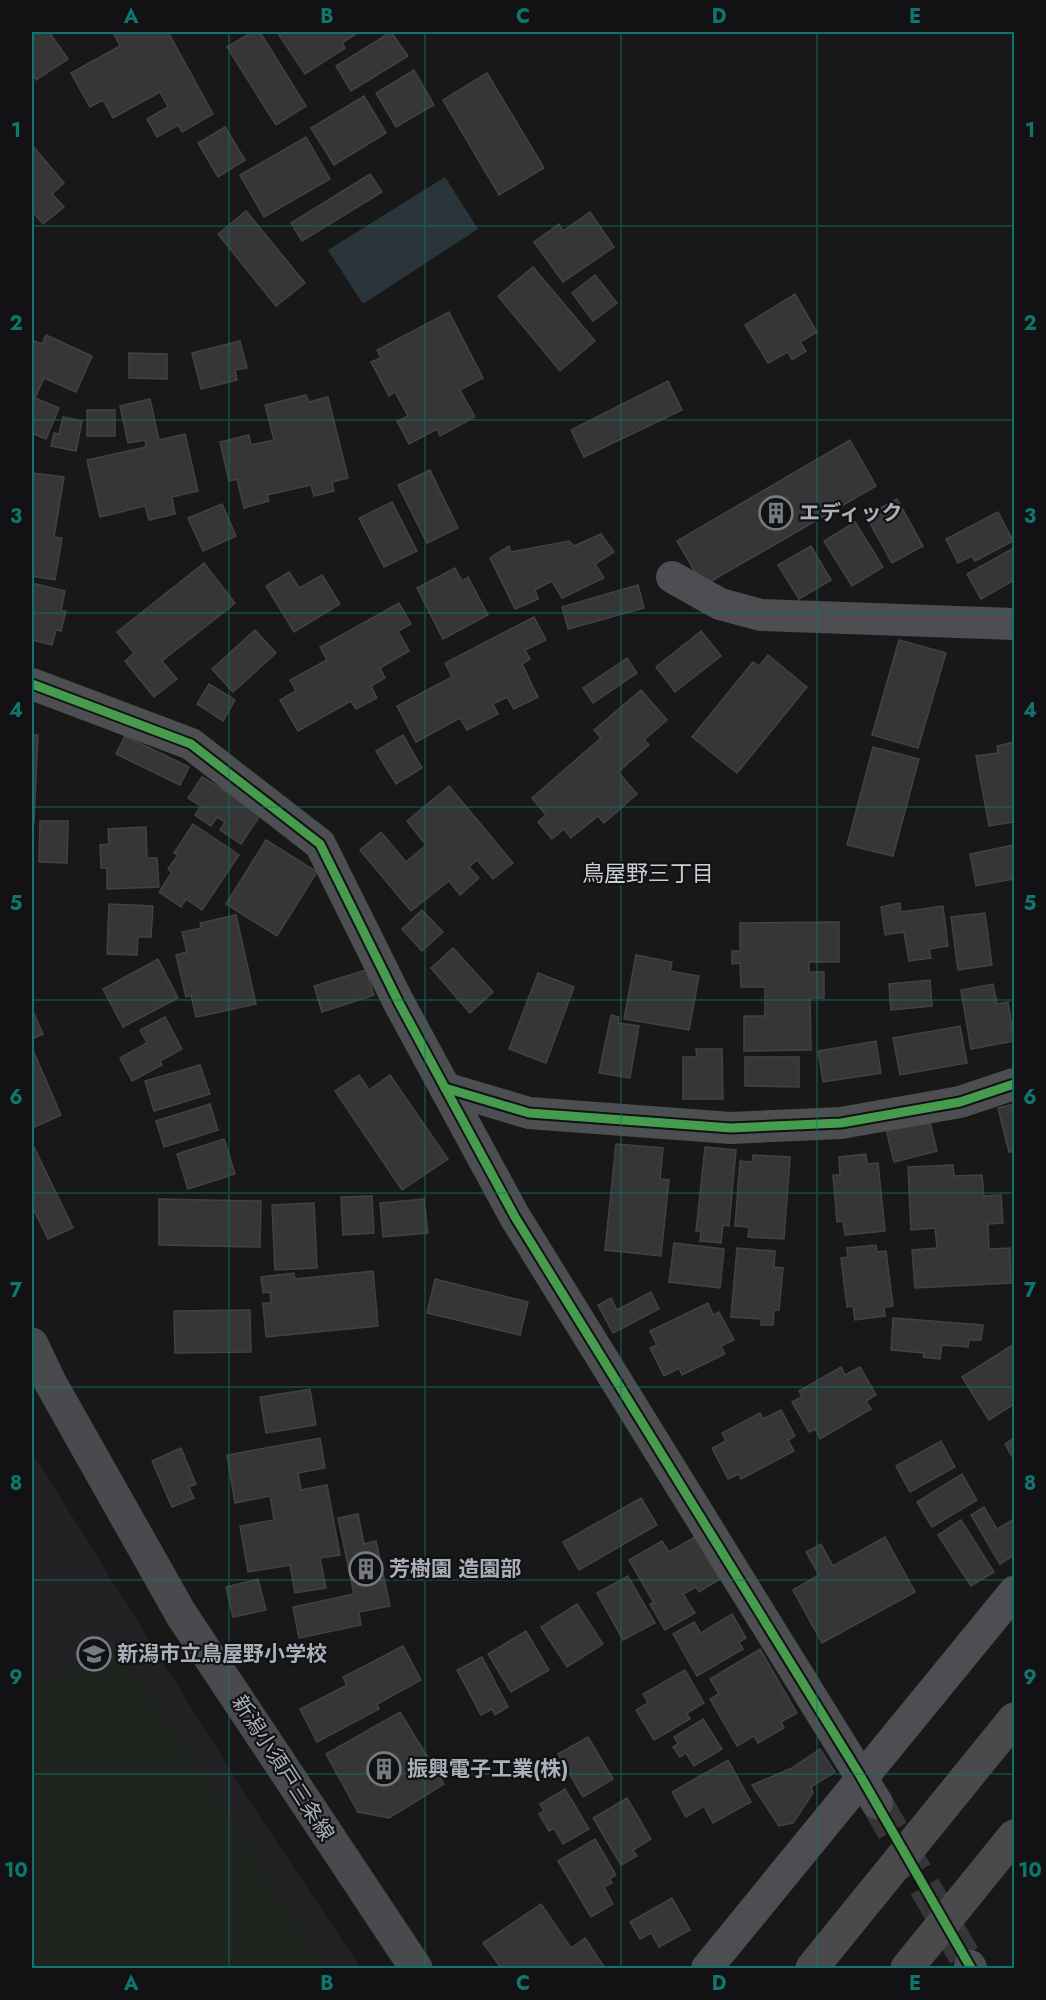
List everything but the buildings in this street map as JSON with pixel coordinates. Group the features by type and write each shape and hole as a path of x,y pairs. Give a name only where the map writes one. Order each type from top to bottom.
{"highway":[{"path":"812,1968 1014,1719"},
{"path":"907,1968 1014,1836"}],"main road":[{"name":"新潟小須戸三条線","path":"32,1344 50,1382 181,1614 416,1968"}],"street":[{"path":"672,577 720,604 761,615 1014,624"},
{"path":"32,684 191,744 320,844 399,1003 515,1217 869,1790"},
{"path":"445,1088 529,1113 730,1128 841,1123 960,1102 1014,1084"},
{"path":"707,1968 869,1790 1014,1592"}],"shaded area":[{"path":"445,177 478,229 363,304 328,250"},
{"name":"新潟市立鳥屋野小学校","path":"32,1452 252,1805 361,1968 32,1968"},
{"name":"新潟市立鳥屋野小学校","path":"117,1647 325,1968 32,1968 32,1688"}],"tunnel":[{"path":"877,1803 970,1966"}],"cycle path":[{"path":"32,684 191,744 320,844 399,1003 515,1217 861,1777 971,1968"},
{"path":"445,1088 529,1113 731,1128 841,1123 960,1102 1014,1084"}],"place":[{"name":"エディック","path":"776,513"},
{"name":"芳樹園 造園部","path":"366,1569"},
{"name":"新潟市立鳥屋野小学校","path":"94,1654"},
{"name":"振興電子工業(株)","path":"384,1769"}],"district":[{"name":"鳥屋野三丁目","path":"648,873"}]}
